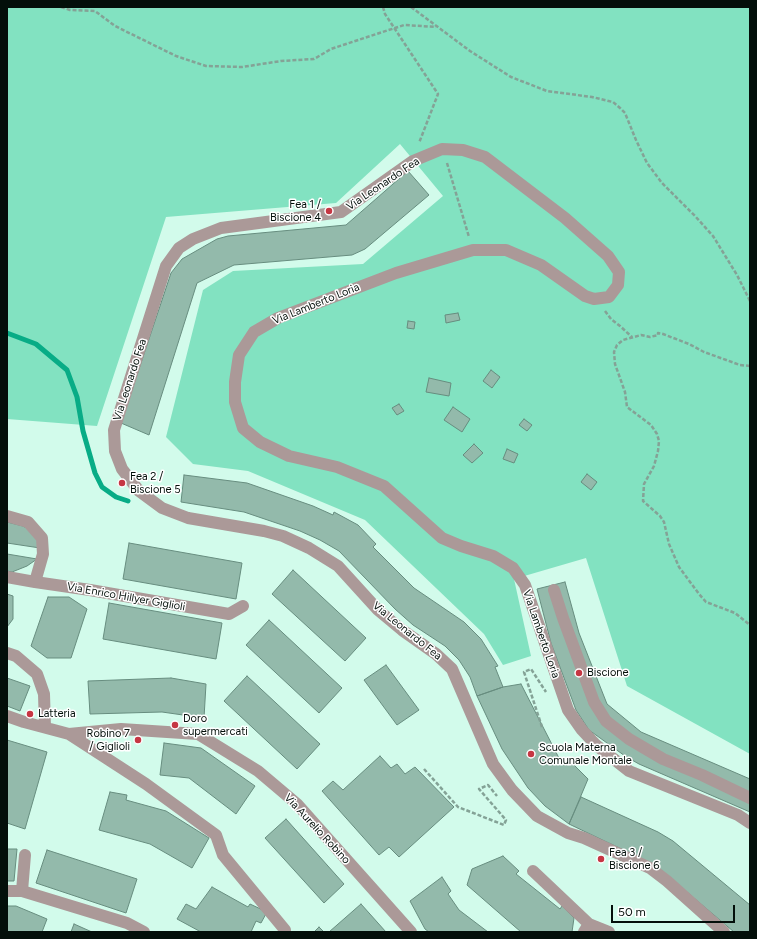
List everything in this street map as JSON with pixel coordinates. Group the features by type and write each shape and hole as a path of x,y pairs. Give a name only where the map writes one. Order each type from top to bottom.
{"street":[{"name":"Via Leonardo Fea","path":"594,299 609,297 618,285 619,272 608,256 566,218 485,157 462,150 442,149 412,161 341,212 221,228 193,239 178,248 166,266 114,430 115,451 122,469 139,491 162,508 188,518 264,531 283,536 309,548 338,566 378,610 402,630 436,654 452,669 493,764 512,790 537,816 568,833 584,838 650,868 667,881 724,932"},
{"name":"Via Lamberto Loria","path":"594,299 585,296 541,265 506,250 473,250 396,273 278,318 254,332 239,355 234,402 244,428 260,442 289,456 337,467 384,486 442,538 461,546 494,556 513,568 525,585 568,710 582,730 596,746 629,771 738,814 750,823"},
{"path":"7,516 28,522 42,538 43,554 36,582"},
{"name":"Via Enrico Hillyer Giglioli","path":"7,577 229,614 243,606"},
{"path":"554,590 594,702 606,721 630,739 663,759 702,775 750,798"},
{"path":"7,653 16,656 37,674 44,694 45,727"},
{"name":"Via Aurelio Robino","path":"7,716 69,734 146,784 216,835 223,855 285,930"},
{"name":"Via Aurelio Robino","path":"69,734 122,729 198,734 258,771 297,804 411,932"},
{"path":"22,891 25,855"},
{"path":"533,871 587,928 609,932"},
{"path":"7,890 22,891 127,923 144,932"}],"path":[{"path":"61,7 70,10 95,11 115,26 176,56 206,66 242,67 281,61 314,59 331,49 404,25 437,27"},
{"path":"382,7 438,94 412,161"},
{"path":"411,7 470,51 511,77 547,91 613,102 626,113 636,140 647,163 662,183 713,236 737,275 750,301"},
{"path":"442,149 473,250"},
{"path":"594,299 611,319 632,337"},
{"path":"750,366 740,365 658,333 658,335 650,337 641,335 623,340 617,345 614,352 615,364 623,386 627,407 651,425 657,434 659,441 654,466 644,484 643,501 660,516 664,522 670,544 679,567 698,594 706,602 718,608 735,613 750,625"},
{"path":"542,727 524,672 531,669 546,694"},
{"path":"424,769 458,807 504,825 506,820 480,789 488,785 501,801"}],"green space":[{"path":"7,7 750,7 750,754 627,686 586,558 514,579 531,656 503,665 484,634 365,520 248,471 193,464 166,437 203,290 233,271 363,264 443,196 400,144 336,203 166,217 97,426 7,419"}],"building":[{"path":"408,171 429,195 365,249 352,255 234,265 197,283 149,435 121,423 171,273 182,259 217,239 228,236 346,225"},
{"path":"458,313 460,320 446,323 445,315"},
{"path":"408,321 415,322 414,329 407,328"},
{"path":"491,370 500,377 492,388 483,381"},
{"path":"429,378 451,383 449,396 426,392"},
{"path":"399,404 404,411 397,415 392,408"},
{"path":"453,407 470,419 462,432 444,420"},
{"path":"524,419 532,425 527,431 519,425"},
{"path":"474,444 483,453 472,463 463,455"},
{"path":"507,449 518,454 514,463 503,459"},
{"path":"587,474 597,482 591,490 581,482"},
{"path":"184,475 247,483 313,506 333,515 334,512 358,525 376,544 373,547 414,588 464,622 481,639 498,666 495,667 503,687 477,696 470,677 459,660 445,646 413,625 395,609 339,551 320,540 300,531 244,512 181,502"},
{"path":"7,522 23,526 35,533 40,548 7,543"},
{"path":"129,543 242,563 236,599 123,579"},
{"path":"7,554 37,559 27,566 12,572 7,571"},
{"path":"293,570 366,638 345,661 272,594"},
{"name":"Biscione","path":"565,582 579,633 607,704 641,732 750,779 750,812 639,764 625,756 589,730 576,710 551,643 537,589"},
{"path":"7,594 13,596 13,619 7,627"},
{"path":"48,597 69,597 87,609 71,658 47,658 31,646"},
{"path":"109,603 222,623 216,659 103,639"},
{"path":"269,620 342,688 319,713 246,645"},
{"path":"386,665 419,710 397,725 364,680"},
{"path":"247,676 320,744 297,769 224,701"},
{"path":"7,678 30,686 20,711 7,706"},
{"path":"171,678 206,684 204,718 162,712 90,714 88,681"},
{"name":"Scuola Materna Comunale Montale","path":"521,684 562,764 568,759 588,779 569,824 545,806 528,788 502,749 477,696 503,687"},
{"path":"7,740 47,752 25,829 7,823"},
{"path":"164,743 201,748 255,786 236,814 189,778 160,775"},
{"path":"380,756 391,768 397,764 405,774 415,767 454,807 399,857 389,847 379,855 322,791 333,781 343,790"},
{"path":"110,792 127,795 126,800 166,811 209,838 192,868 150,844 99,830"},
{"path":"581,797 658,832 673,841 750,905 750,932 734,932 655,865 569,824"},
{"path":"286,819 344,884 324,903 265,838"},
{"path":"7,849 17,849 14,881 7,881"},
{"path":"47,850 137,879 126,913 36,883"},
{"path":"503,856 519,871 516,874 560,909 562,906 574,918 572,932 521,932 467,885 472,869"},
{"path":"442,877 451,891 448,894 459,910 488,932 429,932 425,929 410,901"},
{"path":"212,887 248,907 250,904 267,912 261,923 256,921 251,932 201,932 177,919 186,904 196,909"},
{"path":"361,904 386,932 329,932"},
{"path":"7,906 16,906 47,919 42,932 7,932"},
{"path":"74,924 92,932 71,932"},
{"path":"319,927 324,932 314,932"}],"waterway":[{"path":"7,333 36,344 67,370 77,397 83,431 95,473 102,487 116,497 128,501"}],"place":[{"name":"Fea 1 / Biscione 4","path":"329,211"},
{"name":"Fea 2 / Biscione 5","path":"122,483"},
{"name":"Biscione","path":"579,673"},
{"name":"Latteria","path":"30,714"},
{"name":"Doro supermercati","path":"175,725"},
{"name":"Robino 7 / Giglioli","path":"138,740"},
{"name":"Scuola Materna Comunale Montale","path":"531,754"},
{"name":"Fea 3 / Biscione 6","path":"601,859"}]}
